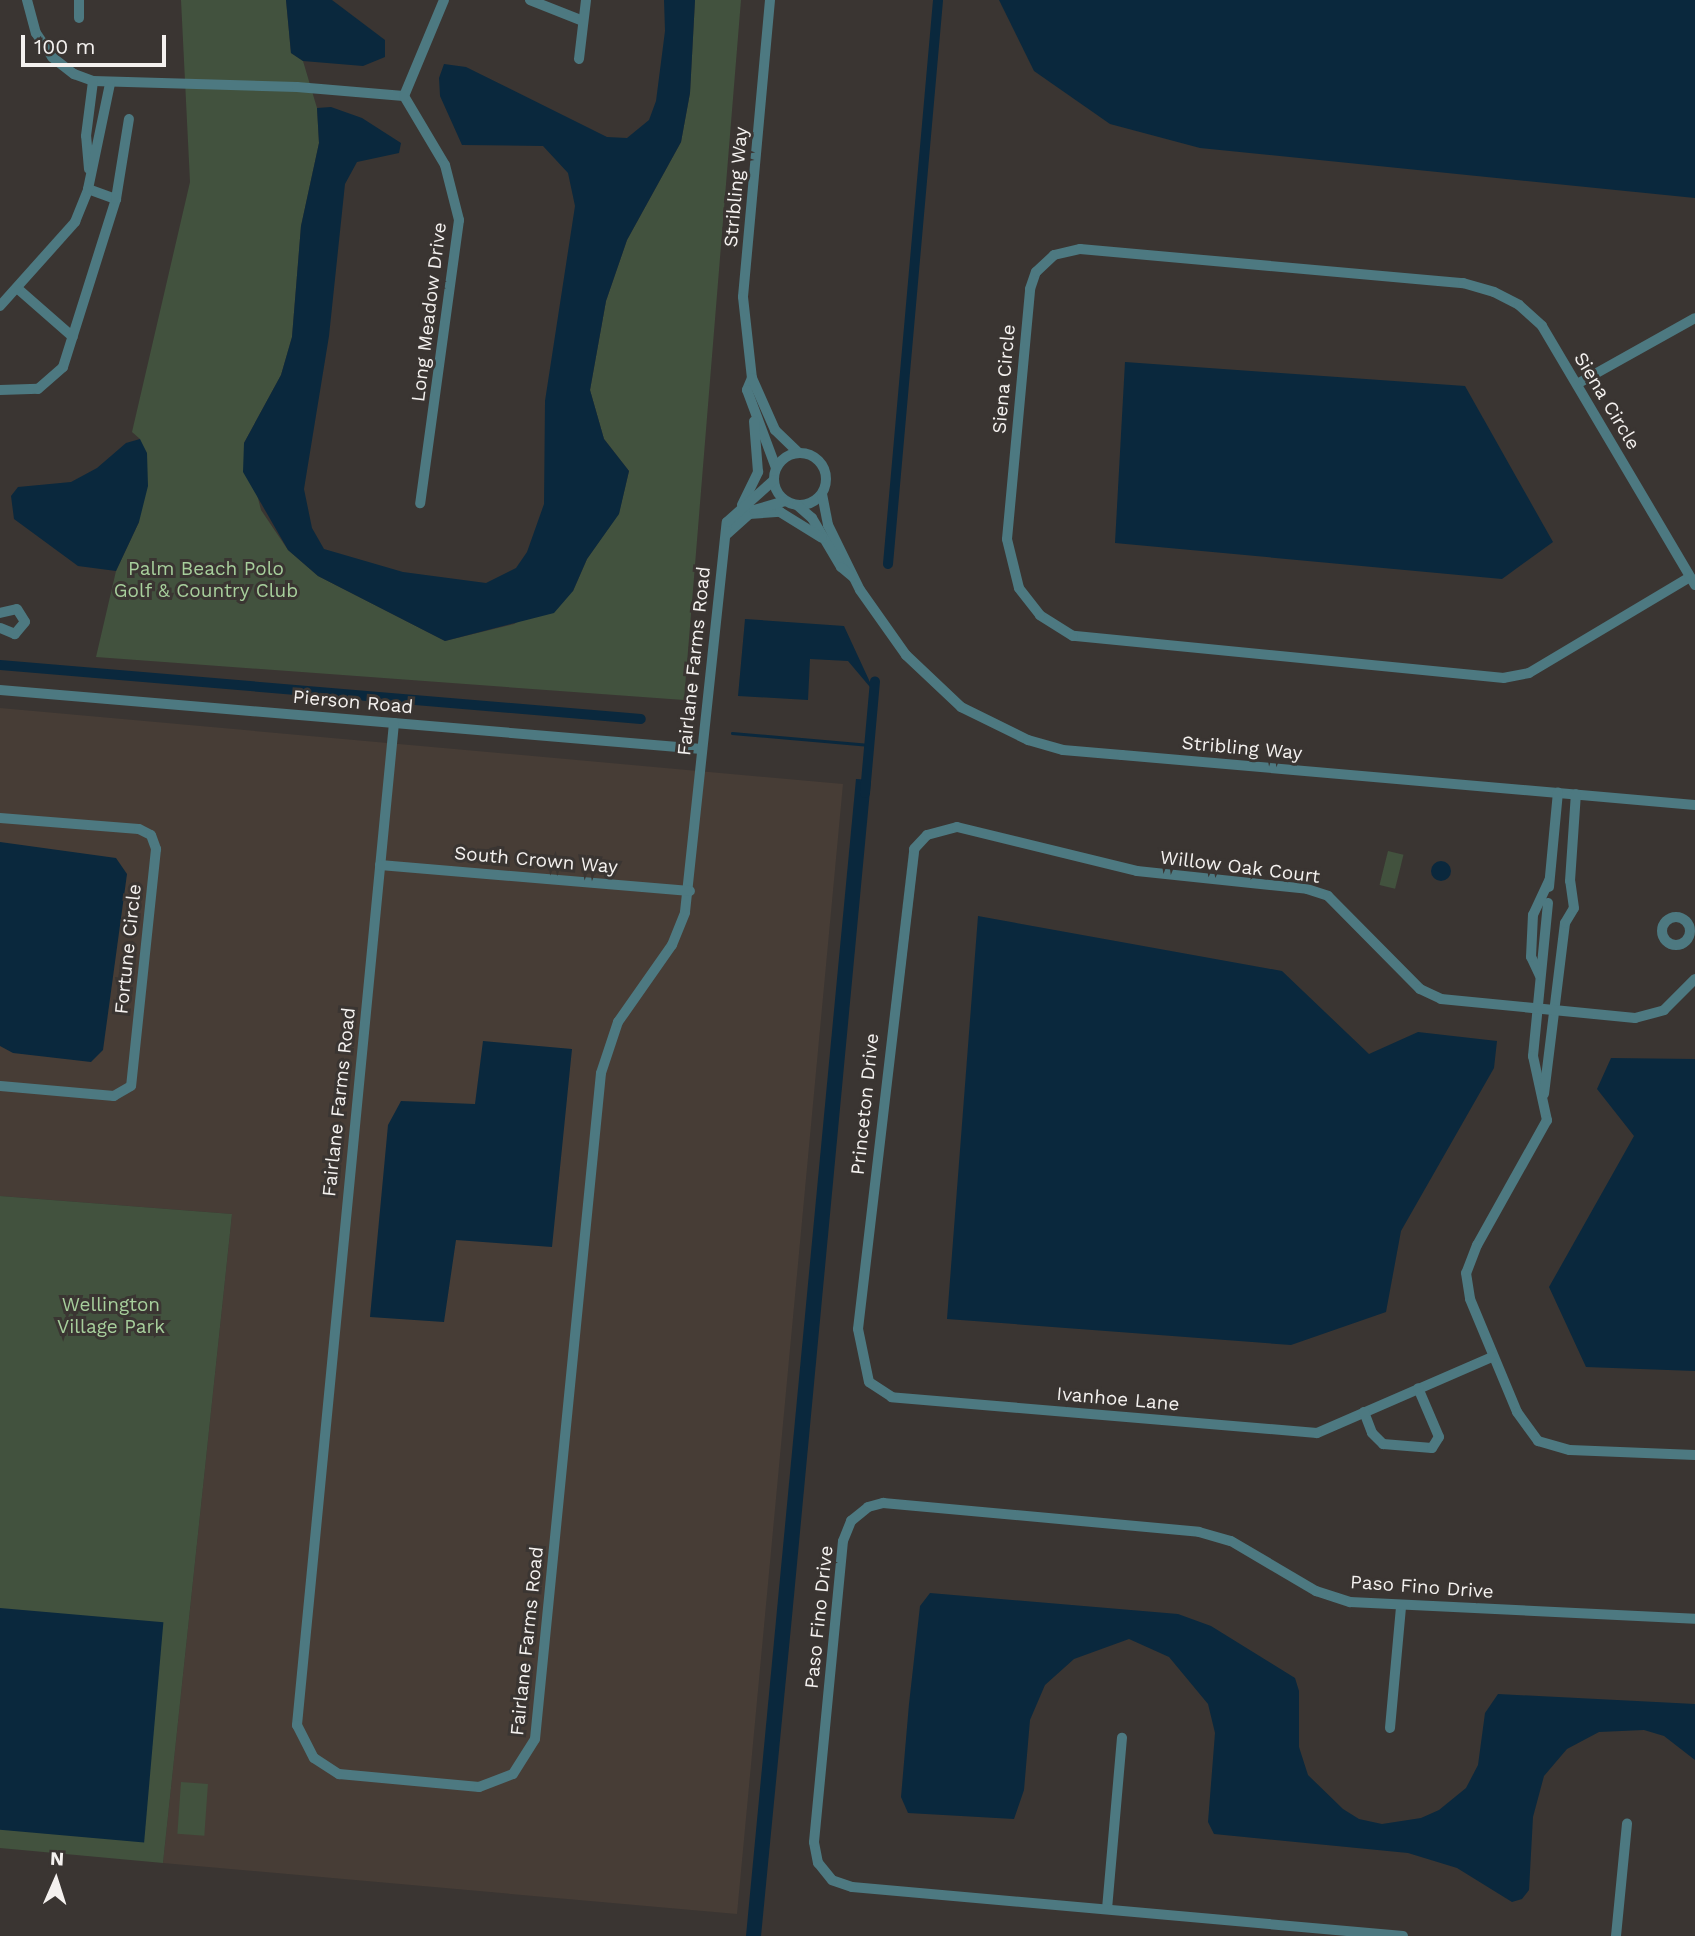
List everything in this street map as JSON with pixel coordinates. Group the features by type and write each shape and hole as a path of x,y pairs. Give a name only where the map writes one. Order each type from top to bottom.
{"street":[{"path":"27,0 36,33 52,57 74,74 93,81 110,84 298,87 404,96 444,0"},
{"path":"79,0 79,18"},
{"path":"530,0 583,21"},
{"path":"579,59 586,0"},
{"name":"Stribling Way","path":"770,0 743,297 752,378 750,397 776,468"},
{"path":"89,183 86,136 93,81"},
{"path":"0,306 68,234 89,183 110,84"},
{"name":"Long Meadow Drive","path":"404,96 445,165 459,220 420,503"},
{"path":"0,390 25,392 50,382 63,367 116,199 129,119"},
{"path":"89,183 116,199"},
{"name":"Siena Circle","path":"1080,249 1463,283 1518,305 1542,326 1693,581 1529,673 1504,678 1073,636 1040,615 1012,570 1007,539 1030,289 1036,272 1054,255 1080,249"},
{"path":"17,288 73,337"},
{"path":"1577,384 1695,318"},
{"name":"Stribling Way","path":"752,378 775,430 799,453"},
{"path":"750,397 759,463 744,511 789,515 826,542"},
{"path":"799,453 817,459 824,470 822,494 813,502 797,505 785,501 774,480 776,468 787,456 799,453"},
{"name":"Fairlane Farms Road","path":"394,723 298,1725 314,1758 339,1774 472,1787 494,1784 513,1774 535,1739 601,1073 616,1025 671,945 690,891 702,749 727,534 744,511 774,480"},
{"name":"Stribling Way","path":"822,494 828,525 855,579 906,655 932,684 961,708 1028,740 1098,753 1695,805"},
{"name":"Fairlane Farms Road","path":"744,511 785,501"},
{"name":"Stribling Way","path":"797,505 812,518 841,568 855,579"},
{"path":"0,613 17,609 25,622 15,634 0,630"},
{"name":"Pierson Road","path":"0,690 702,749"},
{"path":"1558,792 1533,1056 1544,1094 1547,1120 1466,1273 1470,1299 1517,1412 1538,1441 1570,1450 1695,1455"},
{"path":"1544,1094 1567,919 1574,908 1570,881 1576,794"},
{"name":"Fortune Circle","path":"0,818 139,829 152,835 156,849 131,1086 114,1096 0,1086"},
{"name":"Willow Oak Court","path":"927,835 957,827 1137,871 1307,889 1328,896 1420,989 1441,999 1650,1016 1664,1010 1695,979"},
{"name":"Princeton Drive","path":"869,1382 858,1329 908,869 914,849 927,835"},
{"name":"South Crown Way","path":"380,865 690,891"},
{"path":"1540,976 1531,957 1533,915 1540,892 1549,880"},
{"path":"1533,915 1567,919"},
{"path":"1685,942 1695,952"},
{"name":"Ivanhoe Lane","path":"869,1382 892,1397 1317,1433 1492,1357"},
{"path":"1364,1412 1371,1433 1383,1444 1432,1448 1439,1437 1418,1388"},
{"name":"Paso Fino Drive","path":"1403,1936 846,1886 822,1869 814,1842 843,1541 856,1515 883,1503 1199,1531 1238,1545 1329,1597 1401,1606 1695,1619"},
{"path":"1390,1728 1401,1606"},
{"path":"1107,1909 1122,1738"},
{"path":"1616,1936 1627,1824"}],"shaded area":[{"path":"0,708 843,784 737,1914 163,1863 232,1214 0,1196"}],"green space":[{"name":"Palm Beach Polo Golf & Country Club","path":"181,0 286,0 291,53 303,61 317,108 319,143 301,226 292,337 281,375 244,443 261,510 288,550 318,576 445,641 514,624 573,591 587,559 619,513 629,471 604,439 590,390 606,301 627,240 681,142 690,93 695,0 741,0 684,700 96,657 116,571 139,522 140,439 132,432 190,182"},
{"path":"1388,851 1404,855 1395,889 1380,885"},
{"name":"Wellington Village Park","path":"0,1196 232,1214 163,1863 0,1848"},
{"path":"181,1782 208,1784 204,1836 177,1834"}],"water":[{"path":"286,0 332,0 385,40 385,57 363,66 303,61 291,53"},
{"path":"664,0 695,0 690,93 681,142 627,240 606,301 590,390 604,439 629,471 619,514 587,559 573,591 554,613 445,641 318,576 288,550 243,472 244,443 281,375 292,337 301,226 319,143 317,108 331,107 362,118 401,143 399,153 357,162 345,184 329,336 304,489 312,528 324,549 403,572 486,583 516,568 527,552 544,504 545,401 575,206 568,173 543,146 462,145 440,96 439,78 444,64 466,67 607,137 627,138 649,120 656,101 665,31"},
{"path":"999,0 1695,0 1695,198 1200,148 1110,124 1034,71"},
{"path":"1125,362 1465,386 1553,542 1502,579 1115,543"},
{"path":"140,439 147,453 148,486 139,522 116,571 78,566 14,519 11,496 18,487 71,482 97,468 126,443"},
{"path":"745,619 844,626 875,693 848,661 810,659 808,700 738,696"},
{"path":"856,779 871,780 793,1606 761,1936 746,1936"},
{"path":"0,842 116,858 127,874 103,1050 91,1062 13,1053 0,1046"},
{"path":"1437,861 1445,861 1451,871 1445,881 1437,881 1431,875 1431,867"},
{"path":"978,916 1282,971 1369,1054 1418,1032 1497,1041 1494,1068 1401,1231 1386,1312 1291,1345 947,1319"},
{"path":"483,1041 572,1049 552,1247 456,1240 444,1322 370,1317 388,1125 401,1101 475,1104"},
{"path":"1611,1058 1695,1059 1695,1371 1586,1367 1549,1287 1634,1136 1597,1089"},
{"path":"930,1593 1178,1614 1211,1626 1295,1678 1299,1691 1299,1747 1308,1775 1343,1809 1359,1819 1382,1824 1421,1818 1439,1810 1466,1788 1478,1765 1485,1713 1498,1694 1695,1704 1695,1760 1664,1736 1644,1730 1599,1732 1567,1749 1544,1776 1533,1817 1529,1890 1522,1899 1512,1902 1457,1868 1408,1853 1214,1834 1208,1822 1215,1733 1208,1704 1169,1657 1129,1639 1074,1659 1045,1685 1030,1720 1024,1790 1014,1819 908,1813 901,1797 909,1704 920,1606"},
{"path":"0,1608 163,1622 144,1842 0,1830"}],"waterway":[{"path":"888,564 938,0"},
{"path":"0,665 641,719"},
{"path":"865,793 875,681"},
{"path":"732,733 869,745"}]}
